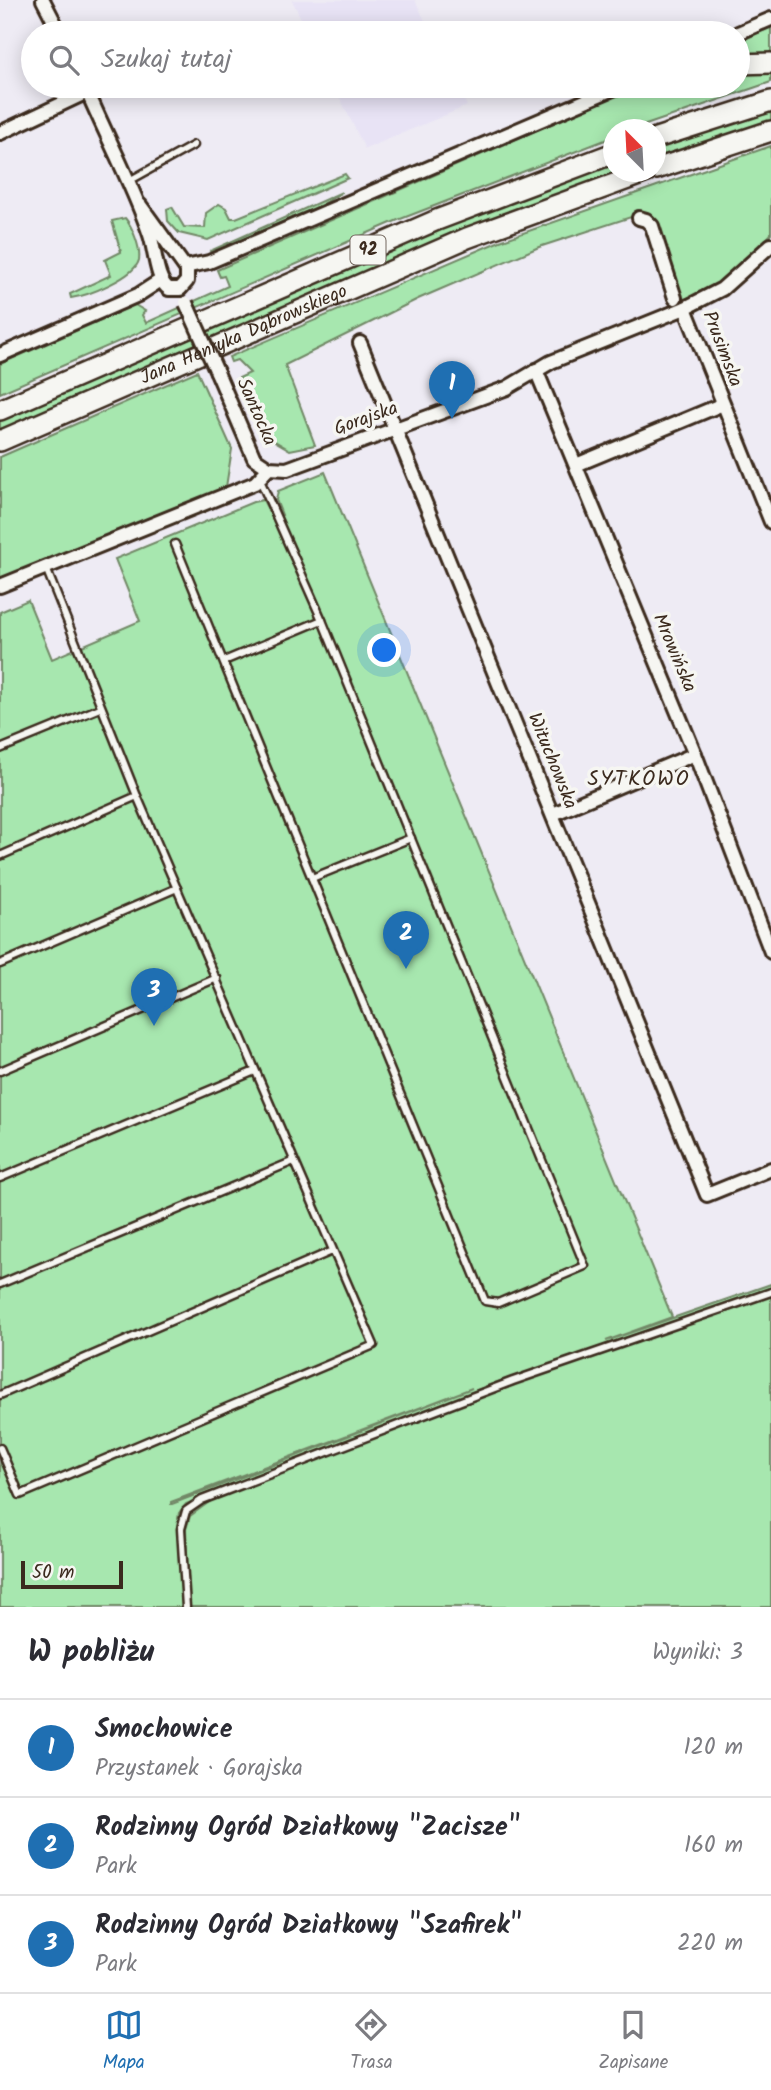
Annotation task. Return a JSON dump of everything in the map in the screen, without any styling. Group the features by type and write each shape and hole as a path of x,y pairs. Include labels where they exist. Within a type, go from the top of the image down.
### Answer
{"main road":[{"path":"750,64 771,63"},
{"path":"666,135 771,101"},
{"path":"666,166 771,131"},
{"name":"Jana Henryka Dąbrowskiego","path":"0,410 437,220 603,157"},
{"name":"Jana Henryka Dąbrowskiego","path":"0,441 467,238 620,182"}],"street":[{"path":"43,0 54,21"},
{"path":"750,28 771,19"},
{"path":"0,133 68,98"},
{"path":"90,98 140,205 157,253 161,277 169,289 180,289 187,281 183,265 140,205"},
{"path":"0,355 138,295 161,277 168,263 183,265 209,262 592,98"},
{"name":"Prusimska","path":"639,218 652,226 680,303 771,522"},
{"name":"Gorajska","path":"269,468 298,466 507,388 536,370 680,303 722,289 771,245"},
{"name":"Santocka","path":"180,289 254,458 269,468"},
{"name":"Wituchowska","path":"360,343 708,1195 771,1169"},
{"name":"Mrowińska","path":"536,370 695,754 771,952"},
{"path":"576,465 723,404"},
{"path":"0,586 260,480 269,468"},
{"path":"553,814 695,754"}],"lane":[{"path":"129,181 194,145"},
{"path":"175,544 485,1301 498,1303 585,1266 322,620 260,480"},
{"path":"0,1448 20,1495 374,1345 137,796 46,568"},
{"path":"224,661 322,620"},
{"path":"0,749 100,708"},
{"path":"0,856 137,796"},
{"path":"312,878 411,838"},
{"path":"0,964 177,888"},
{"path":"0,1071 216,978"},
{"path":"0,1178 255,1071"},
{"path":"0,1284 294,1161"},
{"path":"0,1395 332,1251"},
{"path":"186,1607 181,1529 186,1511 202,1500 513,1381 771,1292"}],"shaded area":[{"path":"292,0 415,0 425,21 302,21"},
{"path":"340,98 463,98 467,106 365,149"}],"green space":[{"path":"771,27 771,54 750,57 750,37"},
{"path":"771,69 771,82 750,89 750,71"},
{"path":"610,98 724,98 663,119 603,119 603,141 398,220 0,393 0,364 135,305 145,311 142,315 146,323 228,286 224,276 220,277 217,270"},
{"path":"771,110 771,122 666,157 666,144"},
{"path":"771,146 771,234 742,264 705,292 681,299 653,222 637,215 539,247 418,299 285,365 315,445 290,450 263,434 239,378 250,373 237,360 231,362 229,357 500,241"},
{"path":"603,166 603,180 0,432 0,418 407,242"},
{"path":"345,174 348,178 208,240 179,233 168,221 167,209 172,207 184,227 205,228 206,213 219,204 226,208 231,218 236,218"},
{"path":"342,192 309,213 212,256 210,251"},
{"path":"125,218 139,250 136,266 110,285 71,298 70,294 111,275 105,260 121,252 112,221"},
{"path":"197,371 232,449 226,487 0,579 0,457"},
{"path":"325,472 672,1317 606,1341 771,1284 771,1288 495,1383 186,1504 179,1513 177,1525 182,1607 0,1607 0,612 28,600 52,659 140,621 115,559 253,502 263,500 273,519 282,515 276,500 278,491","holes":["472,1388 171,1504 171,1502"]},
{"path":"771,1296 771,1607 189,1607 186,1529 190,1516 212,1500 498,1390"}],"place":[{"name":"Smochowice","path":"452,419"},
{"name":"Rodzinny Ogród Działkowy \"Zacisze\"","path":"406,969"},
{"name":"Rodzinny Ogród Działkowy \"Szafirek\"","path":"154,1026"}],"district":[{"name":"SYTKOWO","path":"639,779"}]}
